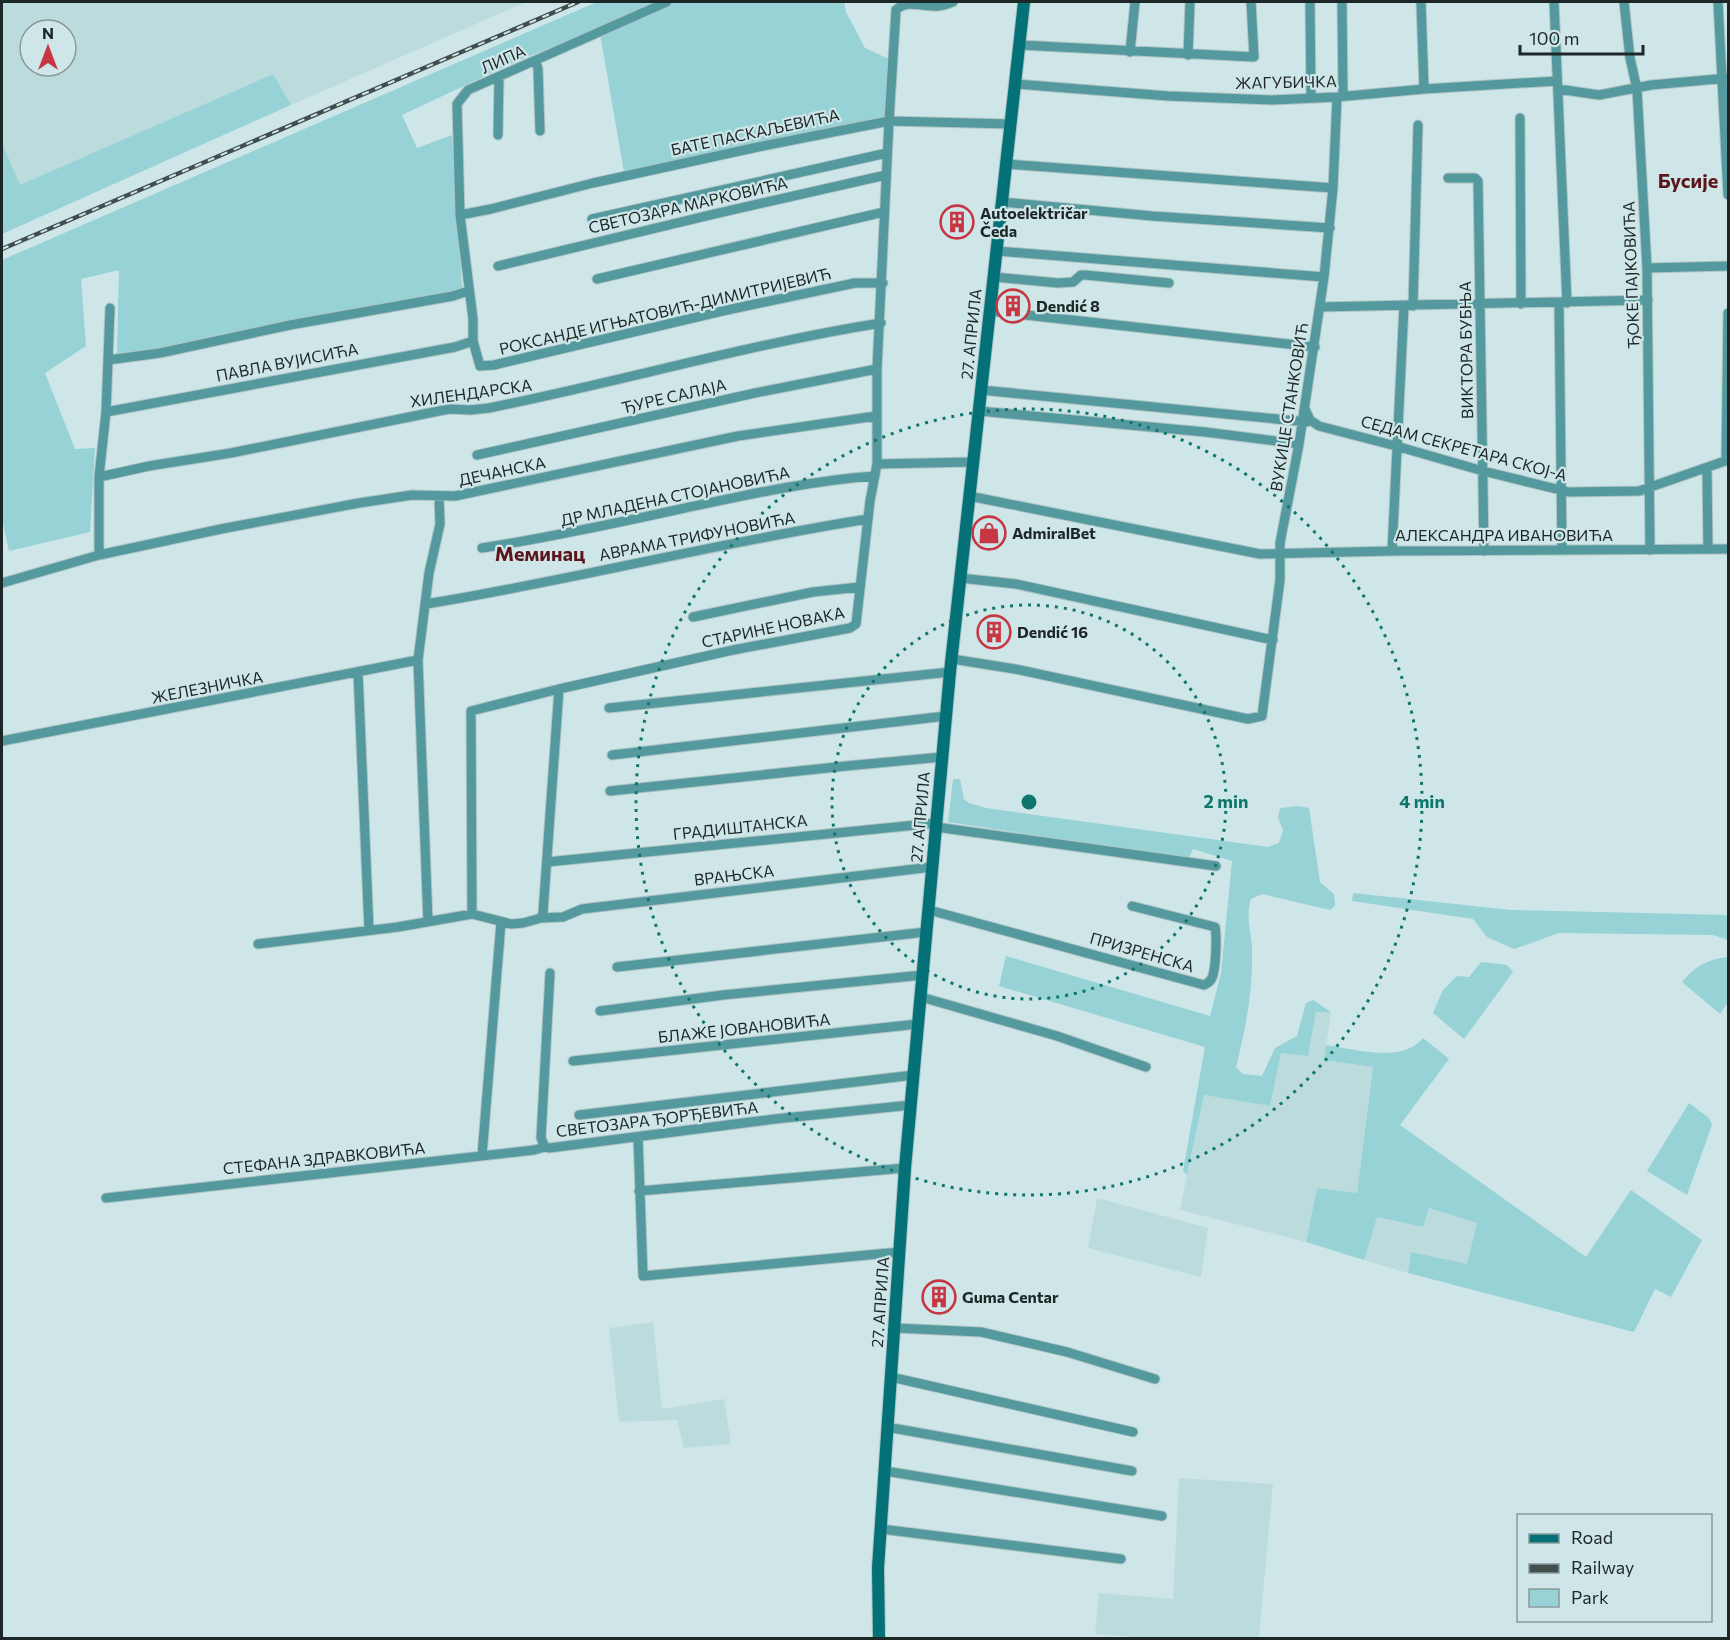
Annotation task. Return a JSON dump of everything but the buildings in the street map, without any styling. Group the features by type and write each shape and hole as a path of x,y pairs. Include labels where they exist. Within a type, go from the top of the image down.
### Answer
{"main road":[{"name":"27. АПРИЛА","path":"879,1638 878,1568 905,1168 950,672 1024,2"}],"street":[{"name":"ЛИПА","path":"473,341 460,215 461,183 457,104 468,90 667,2"},
{"path":"889,121 896,10 902,4 909,3 937,7 953,2"},
{"path":"1130,52 1135,2"},
{"path":"1188,55 1190,2"},
{"path":"1020,45 1254,57 1251,2"},
{"path":"1310,2 1311,98"},
{"name":"ВУКИЦЕ СТАНКОВИЋ","path":"952,659 1015,669 1248,719 1258,718 1263,713 1281,580 1280,543 1300,441 1311,423 1305,409 1330,228 1340,97 1342,2"},
{"path":"1420,2 1424,89"},
{"path":"1554,2 1563,303 1562,550"},
{"name":"ЂОКЕ ПАЈКОВИЋА","path":"1624,2 1630,58 1637,89 1647,268 1650,550"},
{"path":"1718,2 1725,78 1728,195"},
{"path":"536,61 540,131"},
{"path":"498,135 499,77"},
{"name":"ЖАГУБИЧКА","path":"1015,84 1168,96 1272,100 1340,97 1424,89 1558,85 1599,95 1651,85 1725,78"},
{"path":"1520,118 1521,304"},
{"name":"БАТЕ ПАСКАЉЕВИЋА","path":"460,215 593,183 889,121 1011,124"},
{"name":"СТАРИНЕ НОВАКА","path":"472,914 471,711 733,650 850,628 856,624 877,464 877,369 883,284 886,153 889,121"},
{"path":"1392,551 1396,446 1408,306 1418,126"},
{"path":"592,219 886,153"},
{"path":"1006,164 1333,188"},
{"name":"СВЕТОЗАРА МАРКОВИЋА","path":"498,266 714,214 886,176"},
{"name":"ВИКТОРА БУБЊА","path":"1448,178 1478,180 1484,550"},
{"path":"1002,202 1152,216 1330,228"},
{"path":"597,279 884,212"},
{"path":"997,251 1324,277"},
{"path":"1647,268 1728,266"},
{"path":"994,277 1058,283 1073,282 1081,275 1085,275 1169,283"},
{"name":"РОКСАНДЕ ИГЊАТОВИЋ-ДИМИТРИЈЕВИЋ","path":"473,341 480,366 484,366 855,283 883,284"},
{"path":"108,360 160,353 214,340 453,296 468,291"},
{"path":"1320,308 1648,300"},
{"path":"99,555 99,477 106,412 110,308"},
{"path":"990,311 1315,347"},
{"path":"1727,460 1728,313"},
{"name":"ХИЛЕНДАРСКА","path":"99,477 449,409 489,408 780,342 881,323"},
{"name":"ПАВЛА ВУЈИСИЋА","path":"106,412 455,347 473,341"},
{"name":"ЂУРЕ САЛАЈА","path":"477,455 754,393 877,369"},
{"name":"СЕДАМ СЕКРЕТАРА СКОЈ-А","path":"981,390 1311,423 1483,471 1561,490 1628,491 1650,488 1727,460"},
{"path":"979,411 1300,441 1311,423"},
{"name":"ДЕЧАНСКА","path":"2,583 99,555 220,529 412,495 455,496 738,436 876,416"},
{"path":"877,464 973,462"},
{"path":"1707,469 1708,549"},
{"name":"ДР МЛАДЕНА СТОЈАНОВИЋА","path":"482,548 550,537 760,492 844,478 875,476"},
{"path":"428,922 418,660 429,573 440,524 439,496"},
{"name":"АЛЕКСАНДРА ИВАНОВИЋА","path":"969,496 1251,553 1728,549"},
{"name":"АВРАМА ТРИФУНОВИЋА","path":"426,604 496,593 868,519"},
{"path":"960,578 1016,584 1273,640"},
{"path":"693,617 813,592 860,587"},
{"name":"ЖЕЛЕЗНИЧКА","path":"2,741 418,660"},
{"path":"358,672 369,930"},
{"path":"609,708 950,672"},
{"path":"541,918 559,689"},
{"path":"612,755 946,716"},
{"path":"610,791 942,757"},
{"name":"ГРАДИШТАНСКА","path":"547,862 936,825 1216,866"},
{"name":"ВРАЊСКА","path":"472,914 501,922 523,923 541,918 558,918 593,907 932,867"},
{"name":"ПРИЗРЕНСКА","path":"928,910 1204,985 1209,981 1212,976 1215,954 1215,927 1132,906"},
{"path":"258,944 428,922 472,914"},
{"path":"482,1156 501,922"},
{"path":"617,967 927,932"},
{"name":"СВЕТОЗАРА ЂОРЂЕВИЋА","path":"550,973 541,1138 545,1147 911,1105"},
{"path":"600,1011 735,994 923,975"},
{"path":"921,997 1057,1036 1146,1067"},
{"name":"БЛАЖЕ ЈОВАНОВИЋА","path":"573,1061 918,1024"},
{"path":"579,1114 914,1075"},
{"path":"638,1137 643,1276 900,1252"},
{"name":"СТЕФАНА ЗДРАВКОВИЋА","path":"106,1198 545,1147"},
{"path":"639,1191 905,1168"},
{"path":"895,1329 981,1332 1067,1352 1155,1379"},
{"path":"891,1377 1133,1432"},
{"path":"888,1428 1132,1471"},
{"path":"885,1471 1162,1516"},
{"path":"881,1529 1121,1559"}],"shaded area":[{"path":"2,2 526,2 291,105 272,74 20,186 2,143"},
{"path":"1316,1012 1331,1012 1324,1060 1373,1067 1357,1193 1317,1188 1306,1242 1180,1210 1204,1095 1270,1106 1281,1053 1308,1056"},
{"path":"1097,1198 1208,1228 1201,1277 1088,1248"},
{"path":"1429,1208 1477,1223 1467,1265 1411,1252 1408,1273 1364,1260 1376,1217 1422,1227"},
{"path":"653,1322 662,1409 724,1399 731,1444 684,1448 677,1420 619,1422 609,1328"},
{"path":"1179,1478 1273,1484 1259,1638 1144,1638 1095,1634 1099,1593 1173,1599"}],"green space":[{"path":"597,2 844,2 846,12 865,48 889,59 886,116 624,172 599,28 517,61 402,115 417,148 452,135 462,287 454,292 222,334 161,349 117,353 119,270 81,279 86,346 45,373 75,449 95,448 90,532 9,551 2,519 2,260"},
{"path":"273,74 291,105 2,234 2,143 20,185"},
{"path":"953,779 960,779 964,799 969,803 986,808 1268,847 1279,843 1283,830 1278,818 1280,808 1299,806 1309,808 1320,882 1334,894 1335,906 1330,910 1262,894 1251,899 1249,905 1252,950 1250,995 1236,1067 1243,1074 1262,1076 1275,1048 1297,1036 1306,1003 1313,1000 1331,1012 1316,1012 1308,1056 1281,1053 1270,1106 1204,1095 1187,1175 1183,1171 1205,1047 999,986 1006,956 1210,1016 1221,973 1232,861 1193,849 1189,858 948,822"},
{"path":"1353,893 1511,910 1728,915 1728,940 1713,935 1559,933 1514,949 1487,937 1473,919 1352,901"},
{"path":"1728,957 1728,1002 1720,1014 1682,982 1702,964"},
{"path":"1481,962 1507,965 1513,972 1464,1039 1433,1013 1443,990 1457,976 1469,977"},
{"path":"1423,1038 1449,1059 1400,1125 1586,1257 1631,1190 1702,1240 1671,1297 1655,1289 1634,1332 1408,1273 1411,1252 1467,1264 1477,1223 1429,1208 1423,1227 1377,1217 1364,1260 1306,1242 1317,1188 1357,1193 1373,1067 1324,1060 1326,1045 1391,1053 1414,1046"},
{"path":"1689,1103 1709,1118 1712,1125 1687,1195 1647,1171"}],"railway":[{"path":"2,249 578,2"}],"place":[{"name":"Autoelektričar Čeda","path":"957,222"},
{"name":"Dendić 8","path":"1013,306"},
{"name":"AdmiralBet","path":"989,533"},
{"name":"Dendić 16","path":"994,632"},
{"name":"Guma Centar","path":"939,1297"}],"district":[{"name":"Бусије","path":"1688,181"},
{"name":"Меминац","path":"540,554"}]}
